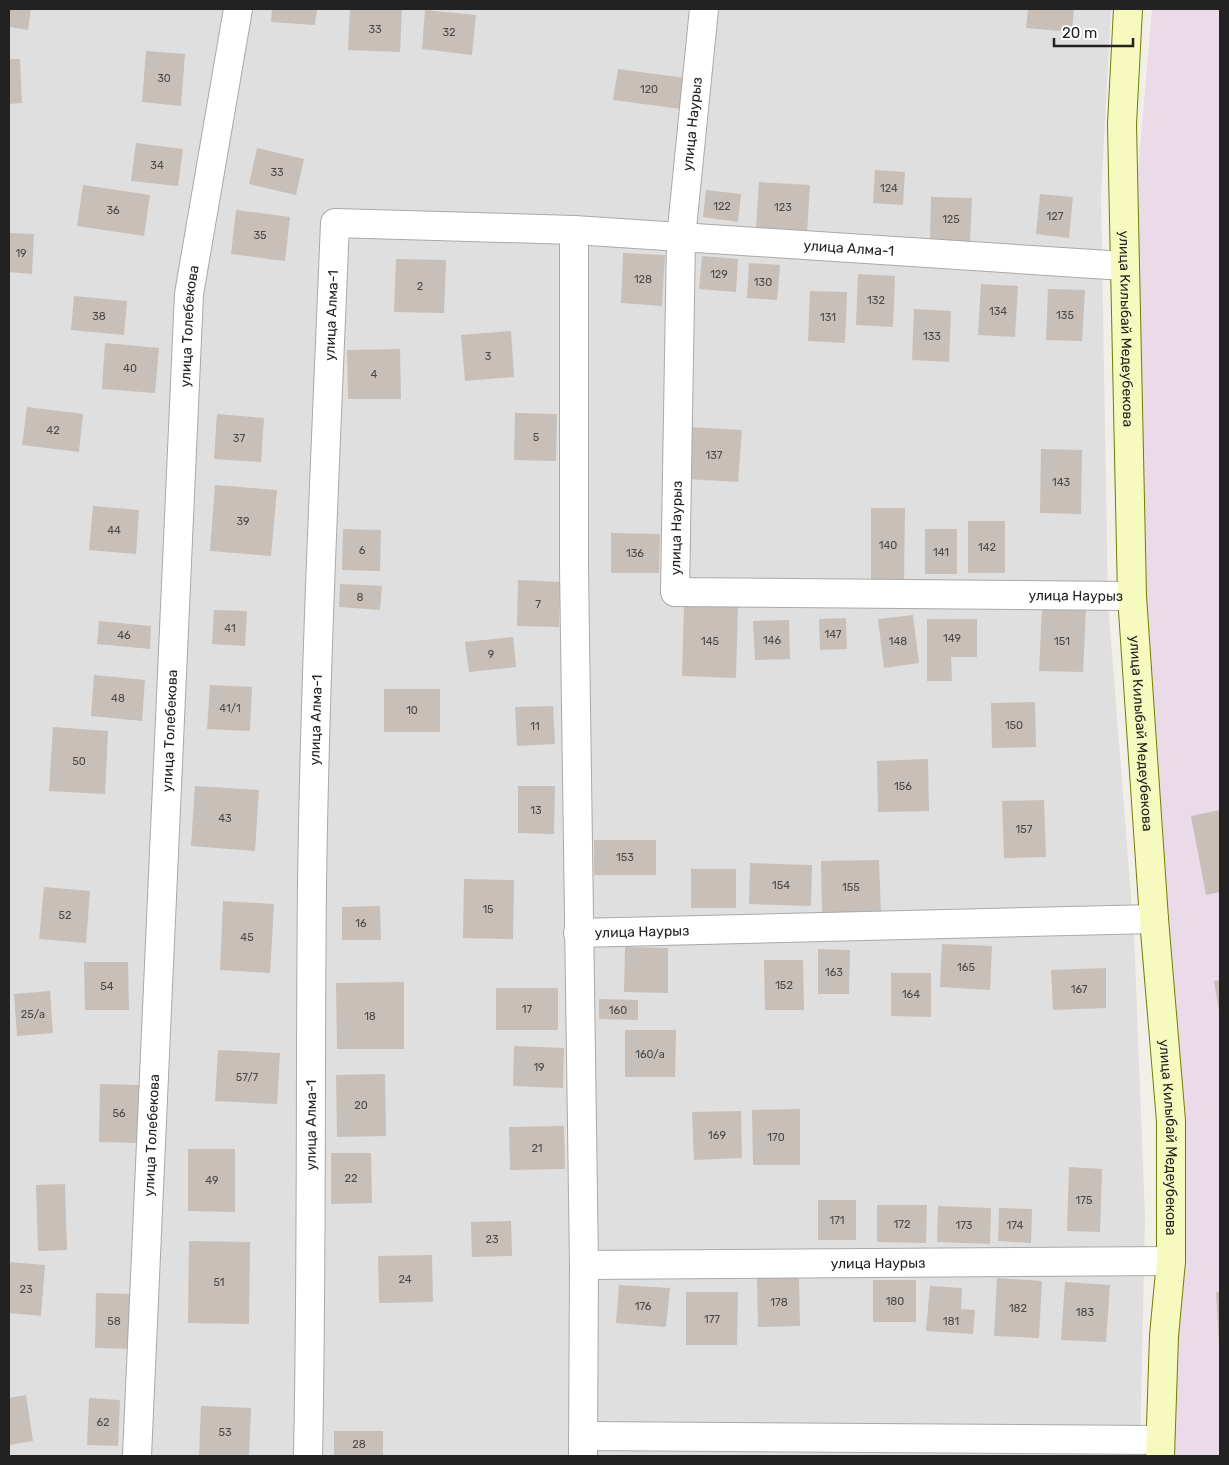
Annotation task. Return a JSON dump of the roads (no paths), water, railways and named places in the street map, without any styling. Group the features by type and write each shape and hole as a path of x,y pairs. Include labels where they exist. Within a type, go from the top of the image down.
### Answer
{"main road":[{"name":"улица Килыбай Медеубекова","path":"1128,9 1122,124 1132,596 1154,918 1171,1121 1171,1261 1164,1336 1160,1448"}],"street":[{"name":"улица Толебекова","path":"137,1456 189,294 238,9"},
{"name":"улица Наурыз","path":"704,9 681,238 675,592 1132,596"},
{"name":"улица Алма-1","path":"308,1456 311,1344 312,883 320,593 335,223 574,230 1124,266"},
{"path":"574,230 574,567 584,1266 583,1446 1160,1448"},
{"name":"улица Наурыз","path":"578,933 1154,918"},
{"name":"улица Наурыз","path":"584,1266 1171,1261"}]}
